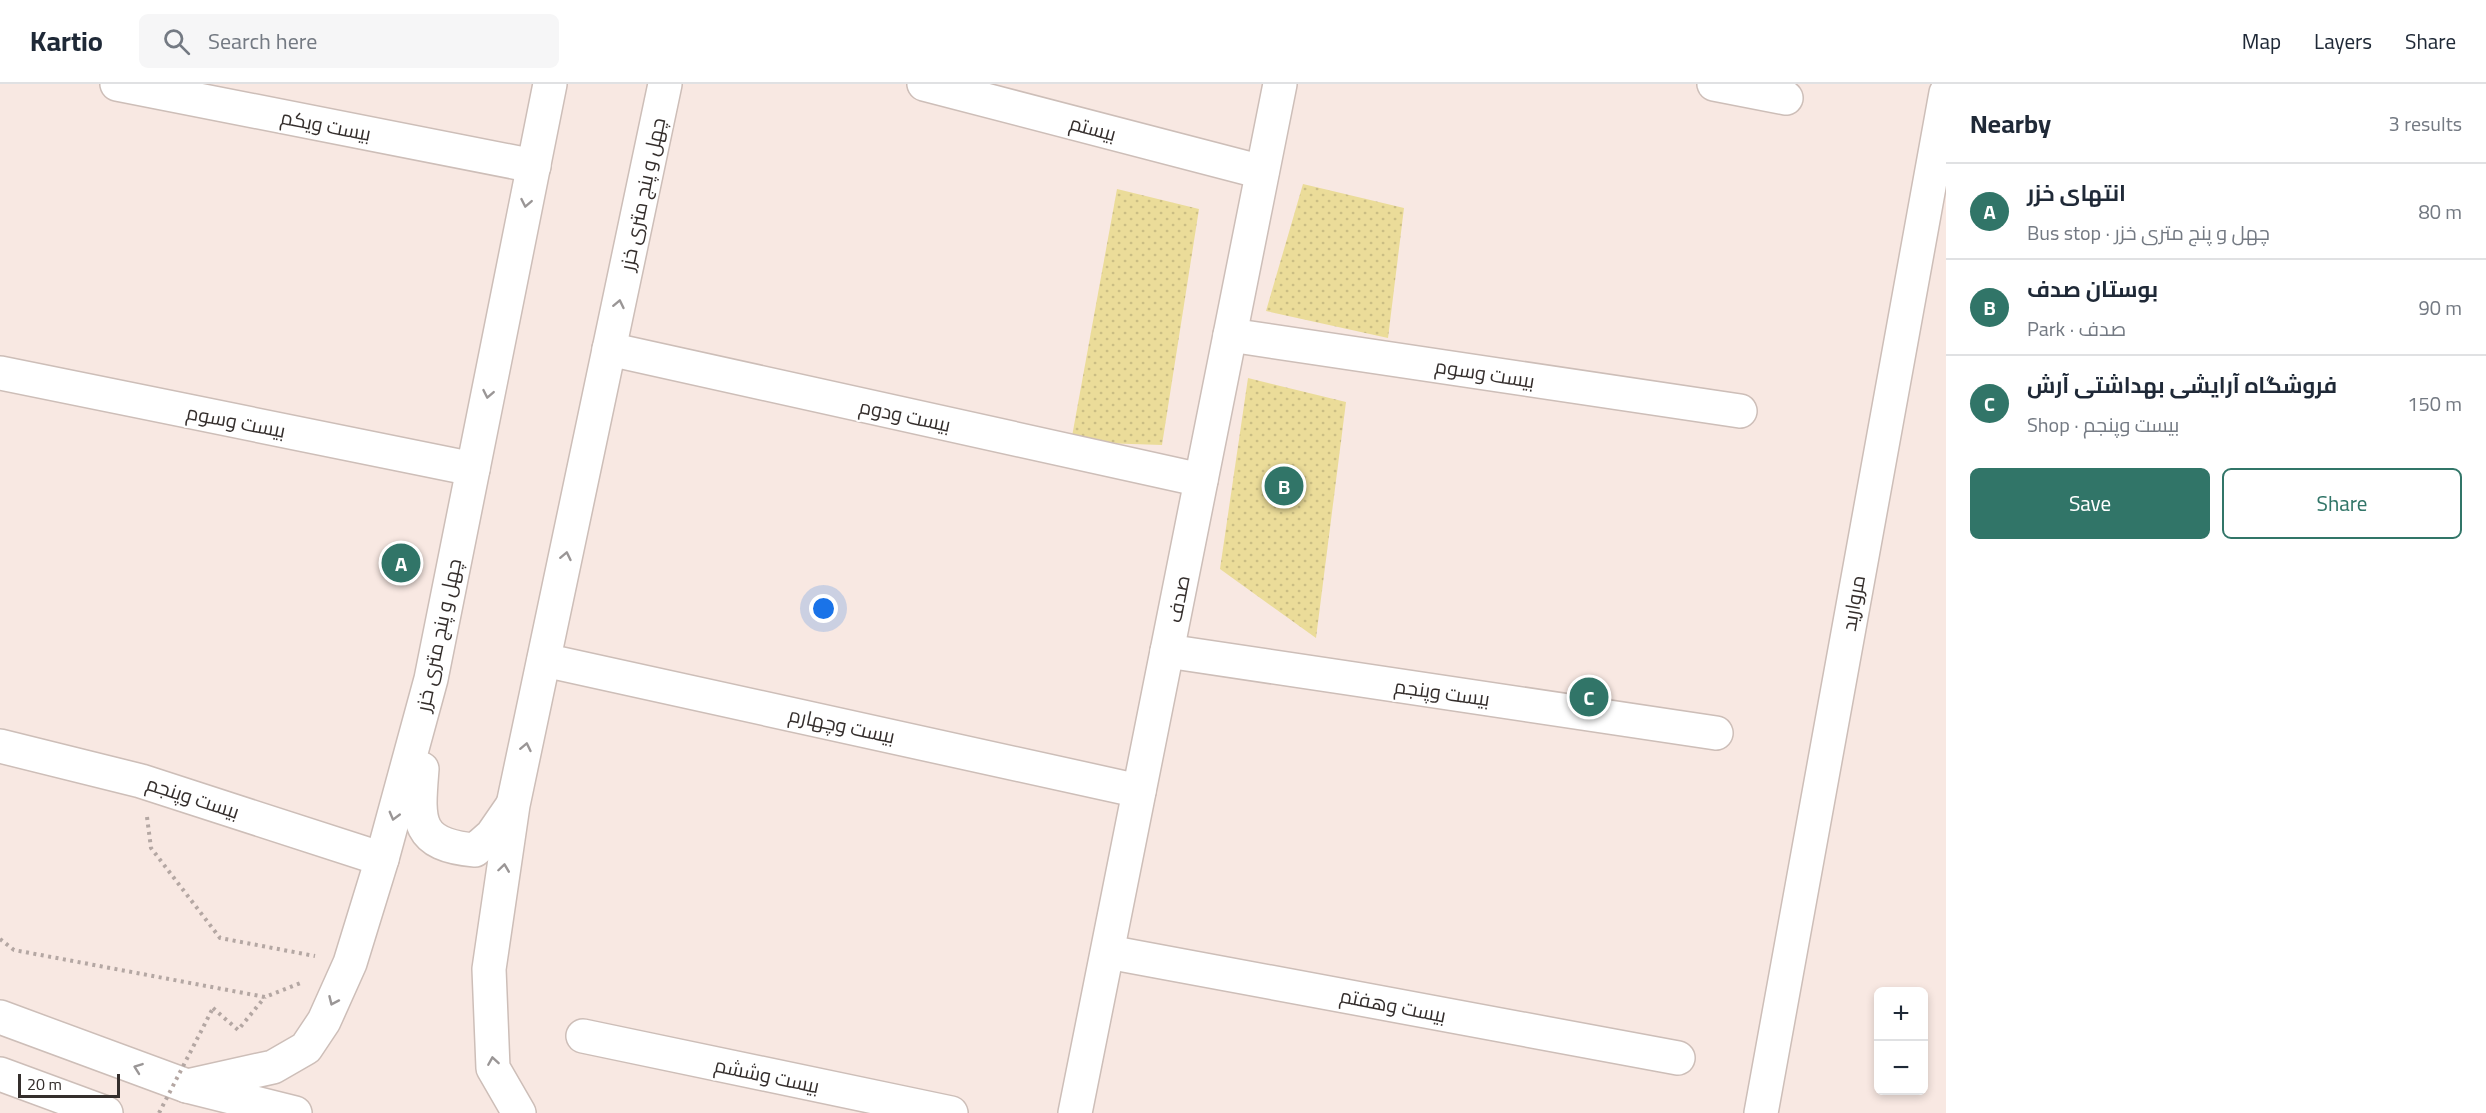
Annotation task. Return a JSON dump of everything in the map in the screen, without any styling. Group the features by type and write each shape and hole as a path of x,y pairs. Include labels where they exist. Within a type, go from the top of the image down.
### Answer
{"main road":[{"name":"بیست ویکم","path":"117,84 534,166"},
{"name":"چهل و پنج متری خزر","path":"187,1086 273,1067 306,1048 324,1021 350,963 382,859 431,679 550,84"},
{"name":"چهل و پنج متری خزر","path":"519,1113 493,1068 489,969 513,804 665,84"},
{"name":"بیستم","path":"924,84 1262,172"},
{"name":"صدف","path":"1076,1113 1280,84"},
{"path":"1714,84 1786,98"},
{"name":"مروارید","path":"1761,1113 1946,93"},
{"name":"بیست وسوم","path":"1230,335 1740,411"},
{"name":"بیست ودوم","path":"609,349 1201,480"},
{"name":"بیست وسوم","path":"0,373 473,469"},
{"name":"بیست وپنجم","path":"1167,651 1716,733"},
{"name":"بیست وچهارم","path":"544,660 1139,791"},
{"path":"431,679 418,814 428,834 452,848 475,850 492,835 513,804"},
{"name":"بیست وپنجم","path":"0,746 141,781 382,859"},
{"name":"بیست وهفتم","path":"1108,952 1678,1058"},
{"path":"0,1017 187,1086 295,1113"},
{"name":"بیست وششم","path":"583,1036 951,1113"},
{"path":"0,1074 106,1113"}],"path":[{"path":"141,781 151,848 220,938 350,963"},
{"path":"0,939 14,950 265,997"},
{"path":"159,1113 213,1008 238,1030 265,997 350,963"}],"shaded area":[{"path":"1303,184 1404,208 1388,338 1266,311"},
{"path":"1117,189 1199,209 1162,445 1071,442"},
{"path":"1248,378 1346,402 1316,638 1220,569"}],"place":[{"name":"بوستان صدف","path":"1284,486"},
{"name":"انتهای خزر","path":"401,563"},
{"name":"فروشگاه آرایشی بهداشتی آرش","path":"1589,697"}]}
